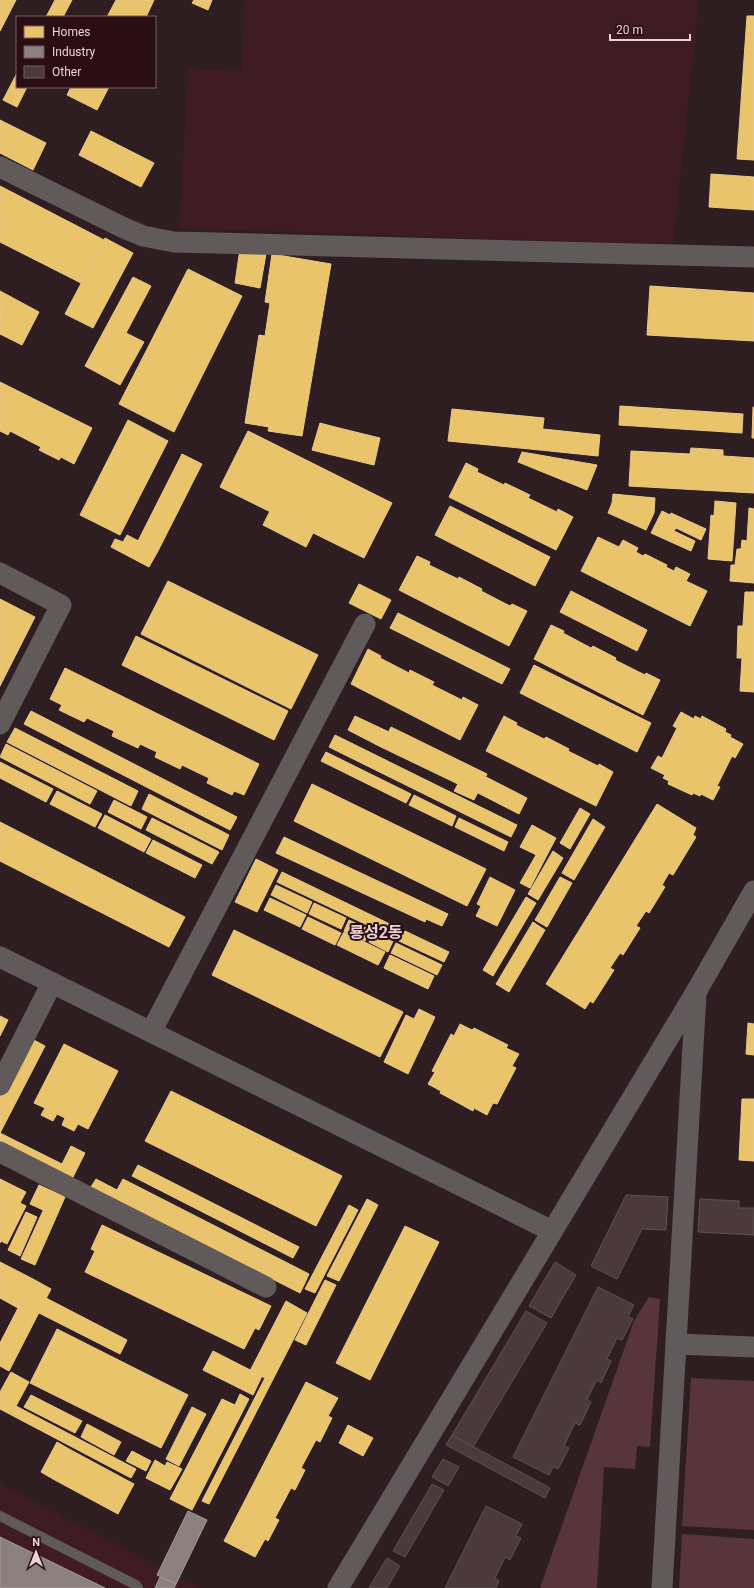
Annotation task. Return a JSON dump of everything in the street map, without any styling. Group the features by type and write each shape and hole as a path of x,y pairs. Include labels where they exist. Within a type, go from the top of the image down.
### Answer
{"street":[{"path":"0,167 124,228 143,236 174,242 754,258"},
{"path":"0,573 61,605 0,724"},
{"path":"151,1032 365,624"},
{"path":"338,1588 696,992 754,891"},
{"path":"0,957 552,1231"},
{"path":"0,1085 52,983"},
{"path":"662,1588 696,992"},
{"path":"0,1152 266,1287"},
{"path":"676,1344 754,1347"}],"lane":[{"path":"0,1516 136,1585 138,1588"}],"shaded area":[{"path":"244,0 699,0 673,245 179,228 188,69 242,71"},
{"path":"649,1297 660,1299 650,1447 637,1446 635,1469 604,1467 597,1588 540,1588 634,1321"},
{"path":"691,1378 754,1381 754,1530 682,1526"},
{"path":"0,1484 201,1588 0,1588"},
{"path":"682,1534 754,1539 754,1588 679,1588"}],"building: Homes":[{"path":"0,0 16,0 0,31"},
{"path":"55,0 72,0 64,16 47,16"},
{"path":"116,0 154,0 146,16 108,16"},
{"path":"194,0 212,0 208,10 192,3"},
{"path":"747,16 754,16 754,160 737,159"},
{"path":"16,75 16,88 26,88 17,107 3,100"},
{"path":"70,88 108,88 97,110 67,95"},
{"path":"0,120 46,143 33,170 0,153"},
{"path":"91,131 154,163 141,187 79,155"},
{"path":"711,174 754,177 754,210 709,207"},
{"path":"0,186 104,240 81,283 0,242"},
{"path":"105,238 133,253 93,328 65,314"},
{"path":"240,249 266,254 260,288 235,283"},
{"path":"272,254 331,264 302,436 268,431 269,427 245,423 259,335 265,336 270,303 265,302"},
{"path":"188,269 242,296 174,432 119,404"},
{"path":"133,277 151,286 126,333 144,342 120,385 85,366"},
{"path":"650,286 754,293 754,341 647,335"},
{"path":"0,291 39,312 22,345 0,334 0,316 5,307 0,305"},
{"path":"0,305 5,307 0,316"},
{"path":"0,382 92,428 74,464 61,457 59,460 39,450 41,447 10,431 8,435 0,431"},
{"path":"620,406 743,414 742,433 619,425"},
{"path":"753,407 754,438 752,438"},
{"path":"452,409 544,418 540,450 448,441"},
{"path":"128,420 168,441 120,535 80,515"},
{"path":"320,423 335,427 328,454 312,450"},
{"path":"335,427 380,438 374,465 328,454"},
{"path":"543,429 600,435 598,456 540,450"},
{"path":"248,431 392,503 364,558 220,487"},
{"path":"691,448 723,450 723,456 754,458 754,493 629,486 631,451 690,454"},
{"path":"522,452 597,465 587,490 518,462"},
{"path":"182,454 202,464 158,551 138,541"},
{"path":"466,463 478,469 477,472 530,495 528,498 557,512 558,509 573,517 556,550 449,497"},
{"path":"613,494 655,498 654,513 646,530 608,513 612,503"},
{"path":"715,501 736,503 732,561 708,559 711,515 714,516"},
{"path":"450,506 550,557 535,586 435,535"},
{"path":"749,508 754,509 754,583 730,581 731,565 735,565 737,549 741,549 742,540 747,541"},
{"path":"270,511 313,533 306,547 263,525"},
{"path":"662,511 670,515 671,513 706,529 701,540 676,528 674,531 695,541 691,551 651,533"},
{"path":"127,535 158,551 149,567 111,547 115,539 123,542"},
{"path":"598,537 619,547 623,540 638,548 636,552 643,556 645,554 667,565 666,567 674,571 676,567 690,574 686,581 707,591 690,626 581,571"},
{"path":"417,556 430,562 429,565 458,579 459,577 482,589 481,591 510,606 512,604 527,611 509,646 399,590"},
{"path":"168,581 318,655 291,709 141,634"},
{"path":"359,584 391,600 381,619 349,603"},
{"path":"571,591 647,630 637,651 560,612"},
{"path":"745,592 754,592 754,692 740,691 742,658 737,658 738,626 743,626"},
{"path":"0,599 35,617 0,686"},
{"path":"398,613 510,669 502,684 390,628"},
{"path":"551,625 564,631 563,633 591,648 593,646 616,658 615,660 645,675 646,673 660,680 643,715 534,659"},
{"path":"136,636 288,711 274,740 122,665"},
{"path":"368,649 381,656 380,658 409,673 410,670 434,682 432,685 462,700 463,697 478,705 460,740 351,684"},
{"path":"534,665 651,723 637,752 520,693"},
{"path":"65,668 259,764 244,795 234,791 232,795 207,783 209,778 182,765 180,769 155,757 157,752 140,744 138,748 112,736 114,731 87,718 84,722 59,710 62,705 50,699"},
{"path":"31,711 237,817 230,830 24,724"},
{"path":"681,712 694,719 695,716 701,719 702,716 726,729 725,732 731,735 730,737 743,744 735,758 732,756 717,786 720,787 713,800 701,794 700,796 693,793 692,795 668,784 669,781 663,778 665,775 651,768 658,756 662,758 677,728 673,726"},
{"path":"355,716 389,732 381,747 348,730"},
{"path":"504,716 517,723 516,725 544,739 546,737 569,749 568,751 598,766 599,764 613,772 596,806 486,751"},
{"path":"391,727 487,774 474,800 454,791 458,784 381,747"},
{"path":"15,728 138,791 131,806 7,742"},
{"path":"335,735 517,825 511,837 329,747"},
{"path":"6,744 97,791 90,804 0,757"},
{"path":"326,752 411,794 406,803 321,761"},
{"path":"0,762 53,789 46,802 0,778"},
{"path":"486,777 527,798 519,814 478,793"},
{"path":"312,784 486,869 467,906 294,821"},
{"path":"57,791 102,814 95,827 50,804"},
{"path":"149,794 229,835 222,850 142,809"},
{"path":"414,795 456,816 452,826 409,805"},
{"path":"114,800 147,817 141,829 108,812"},
{"path":"657,804 696,828 693,835 696,837 673,875 669,873 662,885 665,887 649,913 646,911 636,926 640,928 623,955 620,953 610,968 614,970 593,1003 590,1001 585,1009 546,984"},
{"path":"580,808 590,814 570,849 560,843"},
{"path":"105,815 151,839 144,852 98,828"},
{"path":"152,818 219,852 212,864 146,830"},
{"path":"459,818 508,842 504,851 455,827"},
{"path":"593,819 605,827 574,880 562,873"},
{"path":"0,822 185,917 169,947 0,861"},
{"path":"532,825 556,838 545,859 520,847"},
{"path":"284,837 448,914 442,926 426,919 425,922 276,853"},
{"path":"153,840 202,865 195,878 146,853"},
{"path":"553,851 563,858 538,900 528,894"},
{"path":"536,855 545,859 530,888 520,883"},
{"path":"256,859 278,870 257,912 235,902"},
{"path":"282,872 396,927 392,937 277,882"},
{"path":"490,877 515,890 497,926 476,916 481,906 477,904"},
{"path":"560,877 572,883 547,927 535,920"},
{"path":"276,885 312,902 307,913 271,895"},
{"path":"526,897 536,903 493,976 483,970"},
{"path":"270,898 306,915 300,927 264,910"},
{"path":"314,903 346,918 341,929 309,914"},
{"path":"308,917 341,933 335,945 302,929"},
{"path":"349,920 370,930 365,941 344,931"},
{"path":"533,922 545,930 509,992 496,984"},
{"path":"234,930 403,1012 380,1057 212,975"},
{"path":"405,931 449,952 444,962 399,941"},
{"path":"344,932 385,952 378,965 337,945"},
{"path":"374,932 393,941 388,952 369,942"},
{"path":"396,943 442,965 437,975 391,953"},
{"path":"390,955 434,976 428,989 384,968"},
{"path":"419,1009 435,1017 408,1074 384,1062 406,1015 414,1019"},
{"path":"0,1016 8,1020 0,1036"},
{"path":"748,1023 754,1024 754,1055 746,1054"},
{"path":"460,1024 472,1030 474,1028 508,1045 506,1048 519,1054 512,1066 516,1068 497,1104 493,1103 487,1115 474,1108 473,1111 440,1093 441,1091 428,1084 435,1072 432,1071 451,1034 454,1036"},
{"path":"30,1038 45,1046 0,1133 0,1097"},
{"path":"64,1044 118,1071 88,1129 78,1124 74,1131 62,1125 65,1118 57,1114 53,1121 41,1115 45,1108 34,1103"},
{"path":"171,1091 342,1176 316,1226 145,1141"},
{"path":"742,1099 754,1099 754,1161 739,1160"},
{"path":"0,1133 76,1171 71,1181 0,1145"},
{"path":"71,1146 85,1153 76,1171 62,1164"},
{"path":"138,1165 299,1247 293,1258 132,1176"},
{"path":"0,1179 26,1192 20,1203 26,1206 7,1244 1,1241 0,1243"},
{"path":"96,1179 304,1285 300,1293 91,1187"},
{"path":"123,1179 309,1274 304,1285 117,1190"},
{"path":"39,1185 52,1191 43,1210 30,1204"},
{"path":"52,1191 65,1197 35,1265 21,1259"},
{"path":"367,1199 378,1205 339,1281 327,1276"},
{"path":"349,1205 358,1210 315,1293 305,1289"},
{"path":"26,1212 37,1217 20,1256 8,1250"},
{"path":"102,1225 271,1306 259,1330 255,1328 244,1349 85,1272 95,1251 91,1249"},
{"path":"405,1226 439,1242 370,1380 336,1363"},
{"path":"0,1262 33,1279 18,1308 0,1298"},
{"path":"33,1279 51,1289 9,1371 0,1366 0,1343"},
{"path":"325,1280 336,1285 306,1345 295,1340"},
{"path":"46,1298 127,1340 120,1354 39,1313"},
{"path":"286,1301 307,1313 209,1504 202,1501 265,1378 250,1371"},
{"path":"57,1329 188,1395 161,1448 30,1383"},
{"path":"213,1351 262,1376 253,1395 203,1370"},
{"path":"11,1372 29,1382 16,1406 136,1469 131,1478 0,1409 0,1392"},
{"path":"306,1382 338,1398 328,1416 332,1418 320,1442 316,1440 301,1468 305,1470 295,1490 291,1488 275,1518 279,1520 268,1541 265,1539 255,1557 224,1541"},
{"path":"240,1394 249,1399 192,1510 170,1499 222,1399 235,1405"},
{"path":"31,1395 82,1421 75,1433 24,1407"},
{"path":"192,1407 206,1414 179,1466 166,1459"},
{"path":"87,1424 121,1442 114,1455 81,1437"},
{"path":"348,1425 373,1438 363,1456 339,1443"},
{"path":"57,1442 69,1449 53,1479 41,1472"},
{"path":"69,1449 134,1484 118,1514 53,1479"},
{"path":"132,1451 151,1461 146,1471 126,1461"},
{"path":"155,1460 165,1466 167,1462 182,1469 170,1490 146,1478"}],"building: Industry":[{"path":"188,1511 207,1520 176,1584 157,1575"},
{"path":"0,1537 105,1588 0,1588"},
{"path":"160,1577 176,1584 174,1588 155,1588"}],"building: Other":[{"path":"626,1195 668,1197 666,1230 642,1229 617,1279 591,1266"},
{"path":"700,1199 739,1201 739,1208 754,1208 754,1235 698,1232"},
{"path":"555,1262 576,1275 551,1318 529,1306"},
{"path":"598,1287 634,1305 628,1317 633,1319 622,1340 617,1338 607,1359 611,1361 601,1383 597,1380 587,1399 591,1402 580,1425 575,1423 564,1446 569,1448 558,1469 553,1467 549,1475 513,1457"},
{"path":"526,1311 547,1323 473,1447 452,1435"},
{"path":"452,1435 550,1488 545,1498 446,1445"},
{"path":"443,1459 459,1467 448,1486 432,1477"},
{"path":"432,1484 444,1490 405,1557 393,1551"},
{"path":"486,1506 522,1524 516,1536 521,1538 510,1560 505,1557 495,1578 499,1581 496,1588 445,1588"},
{"path":"387,1558 400,1566 387,1588 369,1588"}],"district":[{"name":"룡성2동","path":"376,932"}]}
